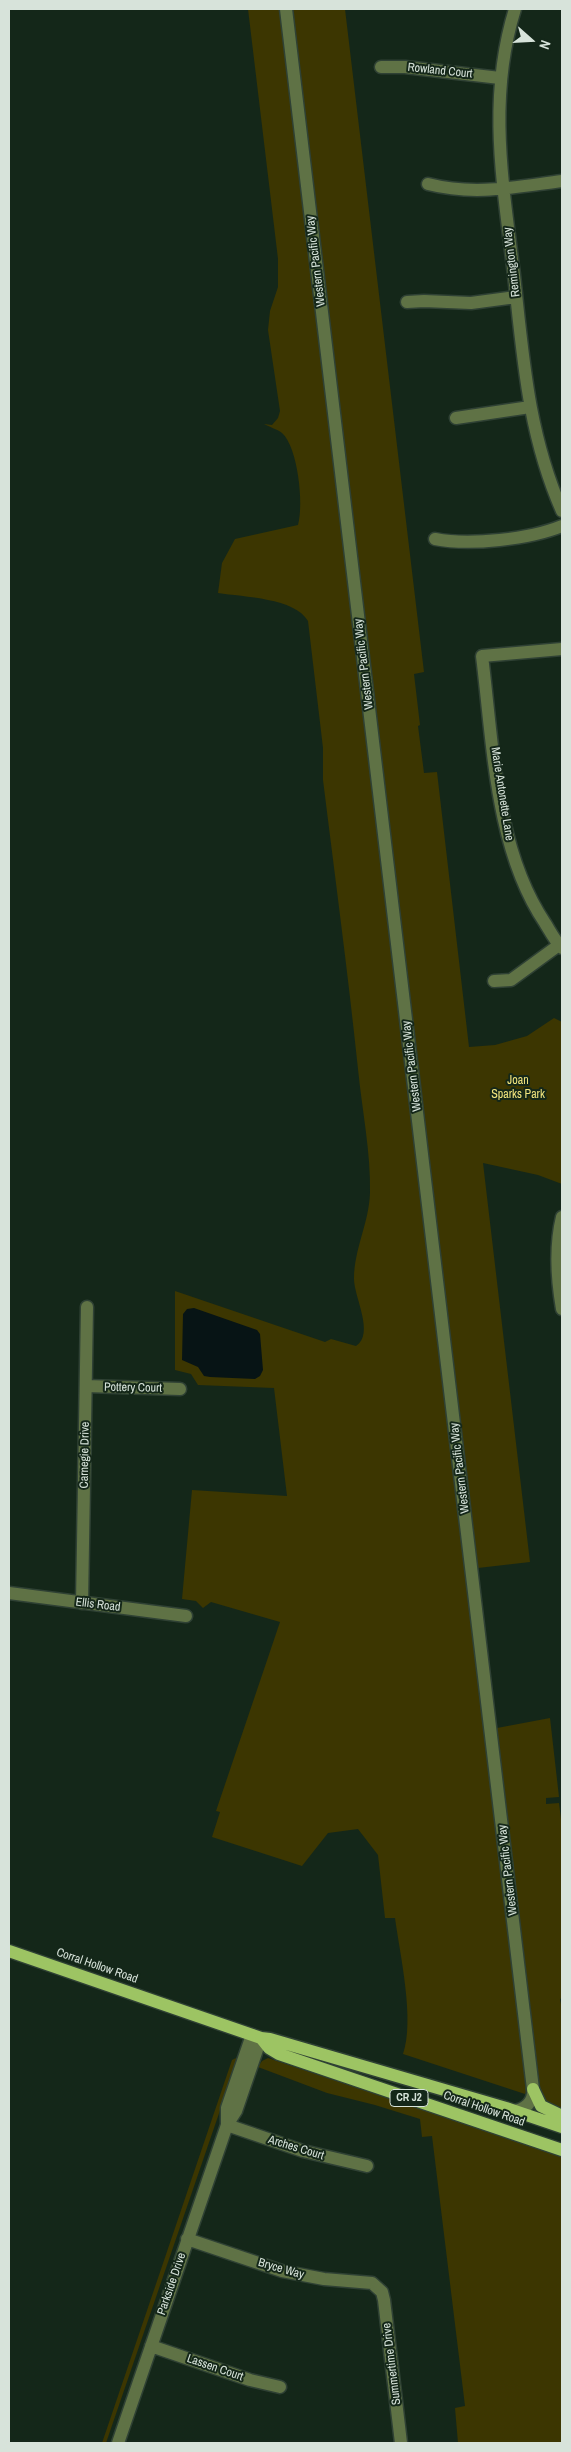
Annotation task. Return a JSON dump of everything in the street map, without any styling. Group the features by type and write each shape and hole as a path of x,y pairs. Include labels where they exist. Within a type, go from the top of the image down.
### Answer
{"main road":[{"name":"Corral Hollow Road","path":"9,1951 256,2037 270,2039 479,2100 562,2127"},
{"name":"Corral Hollow Road","path":"256,2037 279,2054 562,2150"},
{"path":"534,2089 542,2106 562,2116"},
{"path":"472,2120 472,2109 479,2100"}],"street":[{"name":"Western Pacific Way","path":"286,9 534,2089"},
{"name":"Remington Way","path":"515,9 504,47 500,78 498,131 530,407 539,451 562,511"},
{"name":"Rowland Court","path":"381,67 405,67 500,78"},
{"path":"428,184 461,191 562,181"},
{"path":"407,302 471,303 516,297"},
{"path":"456,418 530,407"},
{"path":"435,539 463,542 524,536 562,526"},
{"name":"Marie Antonette Lane","path":"561,947 534,906 513,856 503,818 482,656 562,649"},
{"path":"494,981 511,980 561,947"},
{"path":"562,1217 558,1255 562,1310"},
{"name":"Carnegie Drive","path":"82,1603 87,1307"},
{"name":"Pottery Court","path":"86,1386 180,1389"},
{"name":"Ellis Road","path":"9,1593 186,1616"},
{"name":"Parkside Drive","path":"118,2443 227,2125 236,2112 256,2037"},
{"path":"513,2110 521,2109 528,2105 533,2097 534,2089"},
{"name":"Arches Court","path":"227,2125 303,2151 367,2166"},
{"name":"Bryce Way","path":"187,2239 282,2271 324,2279 366,2282 378,2286"},
{"name":"Summertime Drive","path":"378,2286 384,2300 401,2443"},
{"name":"Lassen Court","path":"151,2346 250,2380 280,2387"}],"green space":[{"path":"248,9 282,9 530,2084 525,2094 403,2054 408,2024 407,2006 395,1918 385,1918 378,1855 358,1829 328,1833 302,1866 212,1837 220,1812 216,1811 280,1622 211,1602 203,1608 196,1601 182,1599 192,1490 287,1496 274,1388 198,1385 191,1374 175,1370 175,1291 325,1342 331,1339 356,1346 364,1333 364,1324 355,1287 355,1268 370,1193 368,1147 323,780 323,748 308,621 292,607 281,603 218,593 222,563 235,539 298,525 300,516 300,491 292,450 288,440 282,433 264,424 272,425 278,418 280,411 268,330 270,311 278,287 278,259"},
{"name":"Joan Sparks Park","path":"292,9 345,9 424,672 414,674 420,725 418,726 424,773 437,772 469,1047 495,1045 527,1036 554,1018 562,1022 562,1184 538,1175 483,1163 530,1562 478,1568"},
{"path":"550,1718 559,1797 546,1798 546,1804 559,1803 562,1827 562,1998 560,1999 562,2010 562,2108 544,2101 540,2089 497,1728"},
{"path":"238,2058 106,2443 102,2443 232,2060"},
{"path":"268,2058 562,2156 562,2443 458,2443 455,2408 465,2406 432,2136 422,2137 420,2119 327,2093 258,2067 262,2061"}],"shaded area":[{"path":"194,1308 257,1330 260,1334 263,1370 260,1376 255,1379 204,1376 198,1367 182,1360 183,1314 187,1309"}]}
